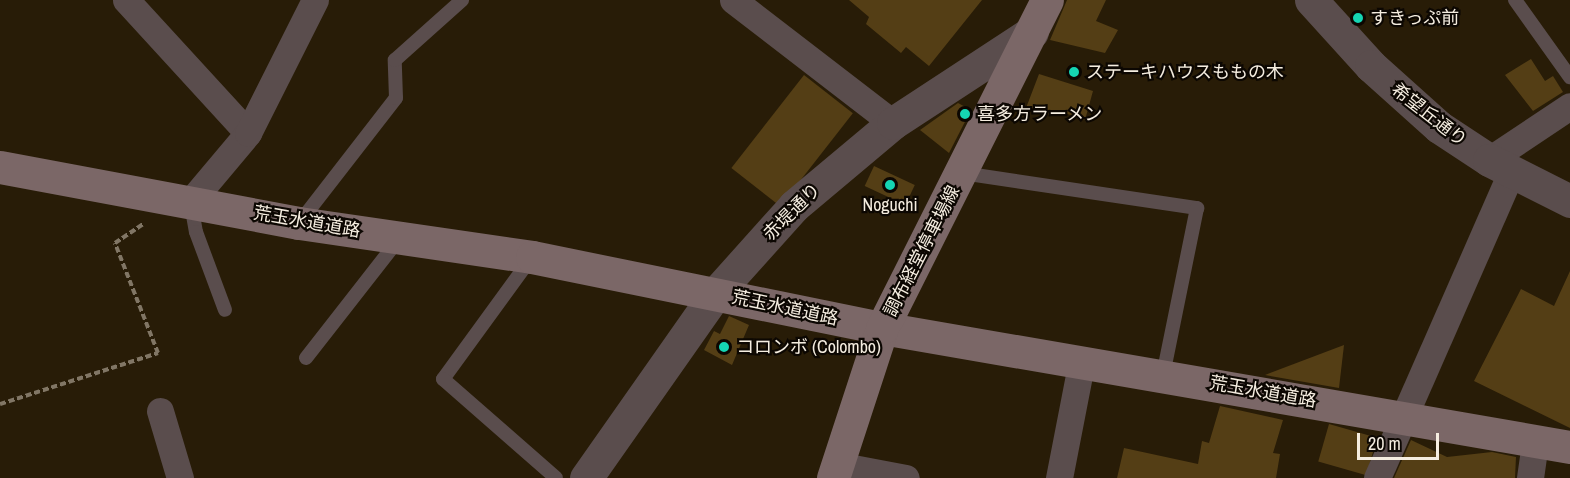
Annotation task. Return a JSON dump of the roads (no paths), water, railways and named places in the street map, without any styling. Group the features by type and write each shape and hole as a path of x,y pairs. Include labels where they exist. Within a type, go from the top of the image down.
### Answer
{"main road":[{"path":"1032,32 1047,0"},
{"name":"調布経堂停車場線","path":"835,472 882,328 1032,32"},
{"name":"荒玉水道道路","path":"0,167 299,223 532,257 882,328 1082,360 1570,447"}],"street":[{"path":"126,0 248,133"},
{"path":"185,200 248,133 315,0"},
{"path":"733,0 893,123"},
{"name":"希望丘通り","path":"1311,0 1403,96 1500,166 1570,201"},
{"name":"赤堤通り","path":"586,478 716,293 794,206 893,123 1032,32"},
{"path":"1377,478 1500,166 1570,106"},
{"path":"1059,478 1082,360"},
{"path":"160,411 180,478"},
{"path":"1530,478 1535,441"},
{"path":"835,472 906,478"}],"lane":[{"path":"299,223 396,98 395,60 462,0"},
{"path":"1515,0 1570,77"},
{"path":"962,173 1197,208 1163,375"},
{"path":"185,200 225,310"},
{"path":"306,358 400,238"},
{"path":"532,257 443,379 555,478"}],"place":[{"name":"すきっぷ前","path":"1358,18"},
{"name":"ステーキハウスももの木","path":"1074,72"},
{"name":"喜多方ラーメン","path":"965,114"},
{"name":"Noguchi","path":"890,185"},
{"name":"コロンボ (Colombo)","path":"724,347"}]}
